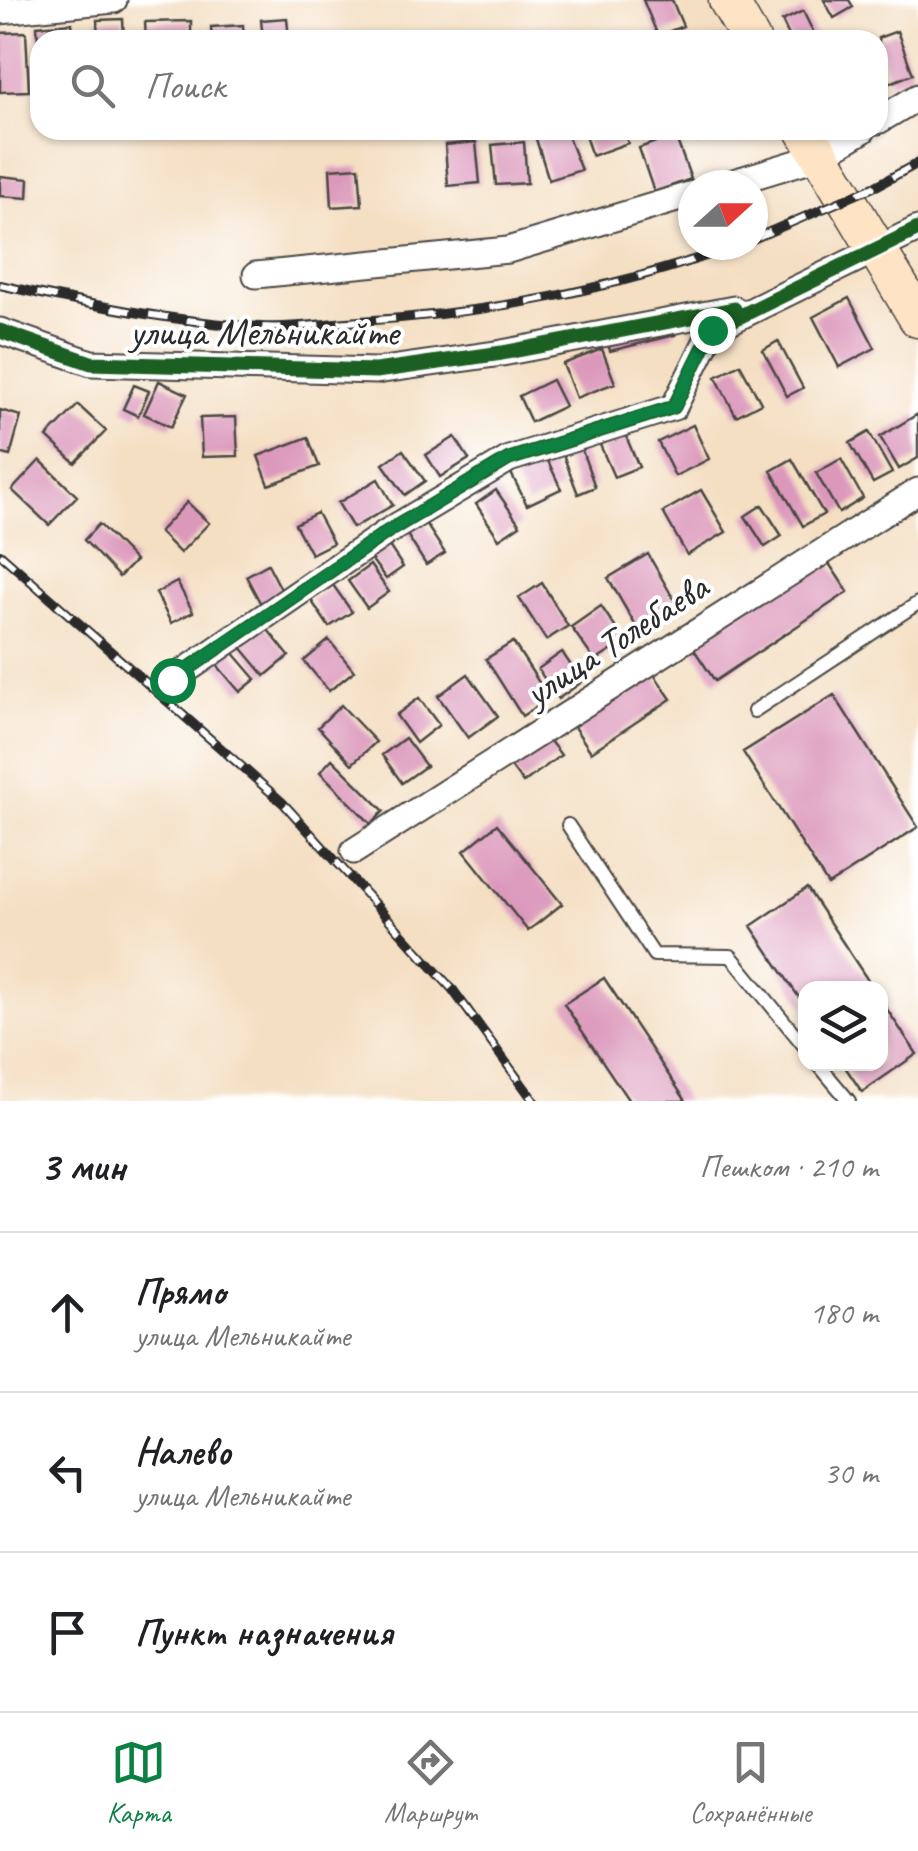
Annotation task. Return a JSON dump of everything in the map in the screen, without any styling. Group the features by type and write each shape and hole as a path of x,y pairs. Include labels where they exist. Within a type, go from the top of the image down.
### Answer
{"main road":[{"path":"728,0 746,30"},
{"path":"813,143 918,318"}],"street":[{"path":"0,11 114,0"},
{"path":"888,115 918,97"},
{"path":"756,170 813,143"},
{"path":"256,274 508,250 678,199"},
{"name":"улица Мельникайте","path":"172,680 387,532 509,459 674,407 712,330 918,228"},
{"name":"улица Мельникайте","path":"0,331 91,363 376,371 502,353 768,302"},
{"name":"улица Толебаева","path":"354,852 918,491"}],"lane":[{"path":"754,711 918,603"},
{"path":"568,825 654,955 731,956 798,1038"},
{"path":"824,1071 849,1101"}],"building":[{"path":"643,0 672,0 683,26 656,30"},
{"path":"824,0 849,0 853,7 834,18"},
{"path":"803,11 812,30 786,30 782,21"},
{"path":"287,18 288,30 262,30 261,20"},
{"path":"123,19 124,30 98,30 97,20"},
{"path":"191,21 191,30 145,30 145,22"},
{"path":"72,23 73,30 37,30 37,26"},
{"path":"243,25 243,30 211,30"},
{"path":"897,31 913,74 890,83 888,76 888,34"},
{"path":"26,32 29,91 0,92 0,33"},
{"path":"536,140 569,140 581,170 549,180"},
{"path":"586,140 627,140 628,143 592,156"},
{"path":"661,140 677,140 688,170 678,170 678,184 654,192 639,148"},
{"path":"476,142 480,183 448,186 445,145"},
{"path":"524,142 527,183 496,185 492,145"},
{"path":"359,167 362,205 332,207 330,169"},
{"path":"0,176 29,179 28,198 0,196"},
{"path":"849,298 875,348 839,367 813,317"},
{"path":"672,322 675,335 610,351 607,338"},
{"path":"778,341 803,388 787,396 763,350"},
{"path":"602,349 615,383 576,398 563,364"},
{"path":"740,364 761,403 736,416 716,377"},
{"path":"552,380 565,406 531,422 519,396"},
{"path":"159,381 187,394 171,427 144,414"},
{"path":"134,385 149,391 138,416 123,409"},
{"path":"78,405 106,431 75,463 47,437"},
{"path":"0,410 21,416 10,456 0,453"},
{"path":"918,414 918,458 899,469 880,437"},
{"path":"236,417 238,456 202,457 200,418"},
{"path":"693,425 709,459 675,476 658,442"},
{"path":"622,427 639,467 614,477 597,438"},
{"path":"869,432 892,473 873,483 850,443"},
{"path":"308,437 319,466 269,485 258,456"},
{"path":"455,437 469,459 440,477 426,455"},
{"path":"580,445 595,487 578,494 562,452"},
{"path":"403,450 425,481 405,495 383,464"},
{"path":"543,450 561,489 527,505 508,467"},
{"path":"792,459 824,514 803,526 771,471"},
{"path":"841,459 863,498 839,513 816,473"},
{"path":"40,460 77,496 49,525 12,490"},
{"path":"378,479 393,505 353,528 338,503"},
{"path":"496,490 520,525 499,539 476,504"},
{"path":"701,490 726,532 687,555 663,512"},
{"path":"187,502 209,523 180,553 159,532"},
{"path":"762,505 782,536 765,547 745,516"},
{"path":"317,513 333,543 311,554 295,524"},
{"path":"424,521 445,553 426,565 406,533"},
{"path":"99,524 135,561 119,577 84,540"},
{"path":"387,543 403,567 386,579 369,556"},
{"path":"648,554 677,605 637,628 608,578"},
{"path":"824,556 848,592 715,681 691,645"},
{"path":"268,564 284,595 262,606 246,576"},
{"path":"370,565 389,592 367,608 348,581"},
{"path":"177,582 193,612 171,623 156,593"},
{"path":"542,583 568,626 546,640 519,598"},
{"path":"333,585 352,612 329,627 311,600"},
{"path":"601,606 625,642 595,661 571,627"},
{"path":"264,625 289,656 265,676 240,646"},
{"path":"329,640 354,671 329,691 304,661"},
{"path":"513,642 549,698 522,716 486,659"},
{"path":"226,644 256,679 240,692 210,657"},
{"path":"562,652 582,682 558,699 538,669"},
{"path":"649,667 671,699 591,752 570,721"},
{"path":"468,674 498,716 468,738 438,696"},
{"path":"834,695 918,827 828,885 743,752"},
{"path":"419,698 439,725 416,743 396,715"},
{"path":"341,705 376,742 352,764 318,727"},
{"path":"546,736 561,755 523,783 509,764"},
{"path":"405,738 426,766 402,783 382,755"},
{"path":"332,759 384,811 371,824 320,772"},
{"path":"497,824 562,904 528,931 464,851"},
{"path":"807,888 868,981 798,981 798,996 751,926"},
{"path":"604,978 686,1101 629,1101 564,1004"},
{"path":"888,1011 917,1054 862,1092 848,1071 888,1071"}],"railway":[{"path":"768,233 876,186 918,163"},
{"path":"0,285 162,317 286,327 504,305 598,287 694,260"},
{"path":"0,554 283,803 453,990 534,1101"}],"cycle path":[{"path":"172,680 387,532 509,459 674,407 712,330 918,229"},
{"path":"0,331 91,363 376,371 502,353 734,309"}],"route":[{"path":"172,680 387,532 509,459 674,407 712,330"}]}
